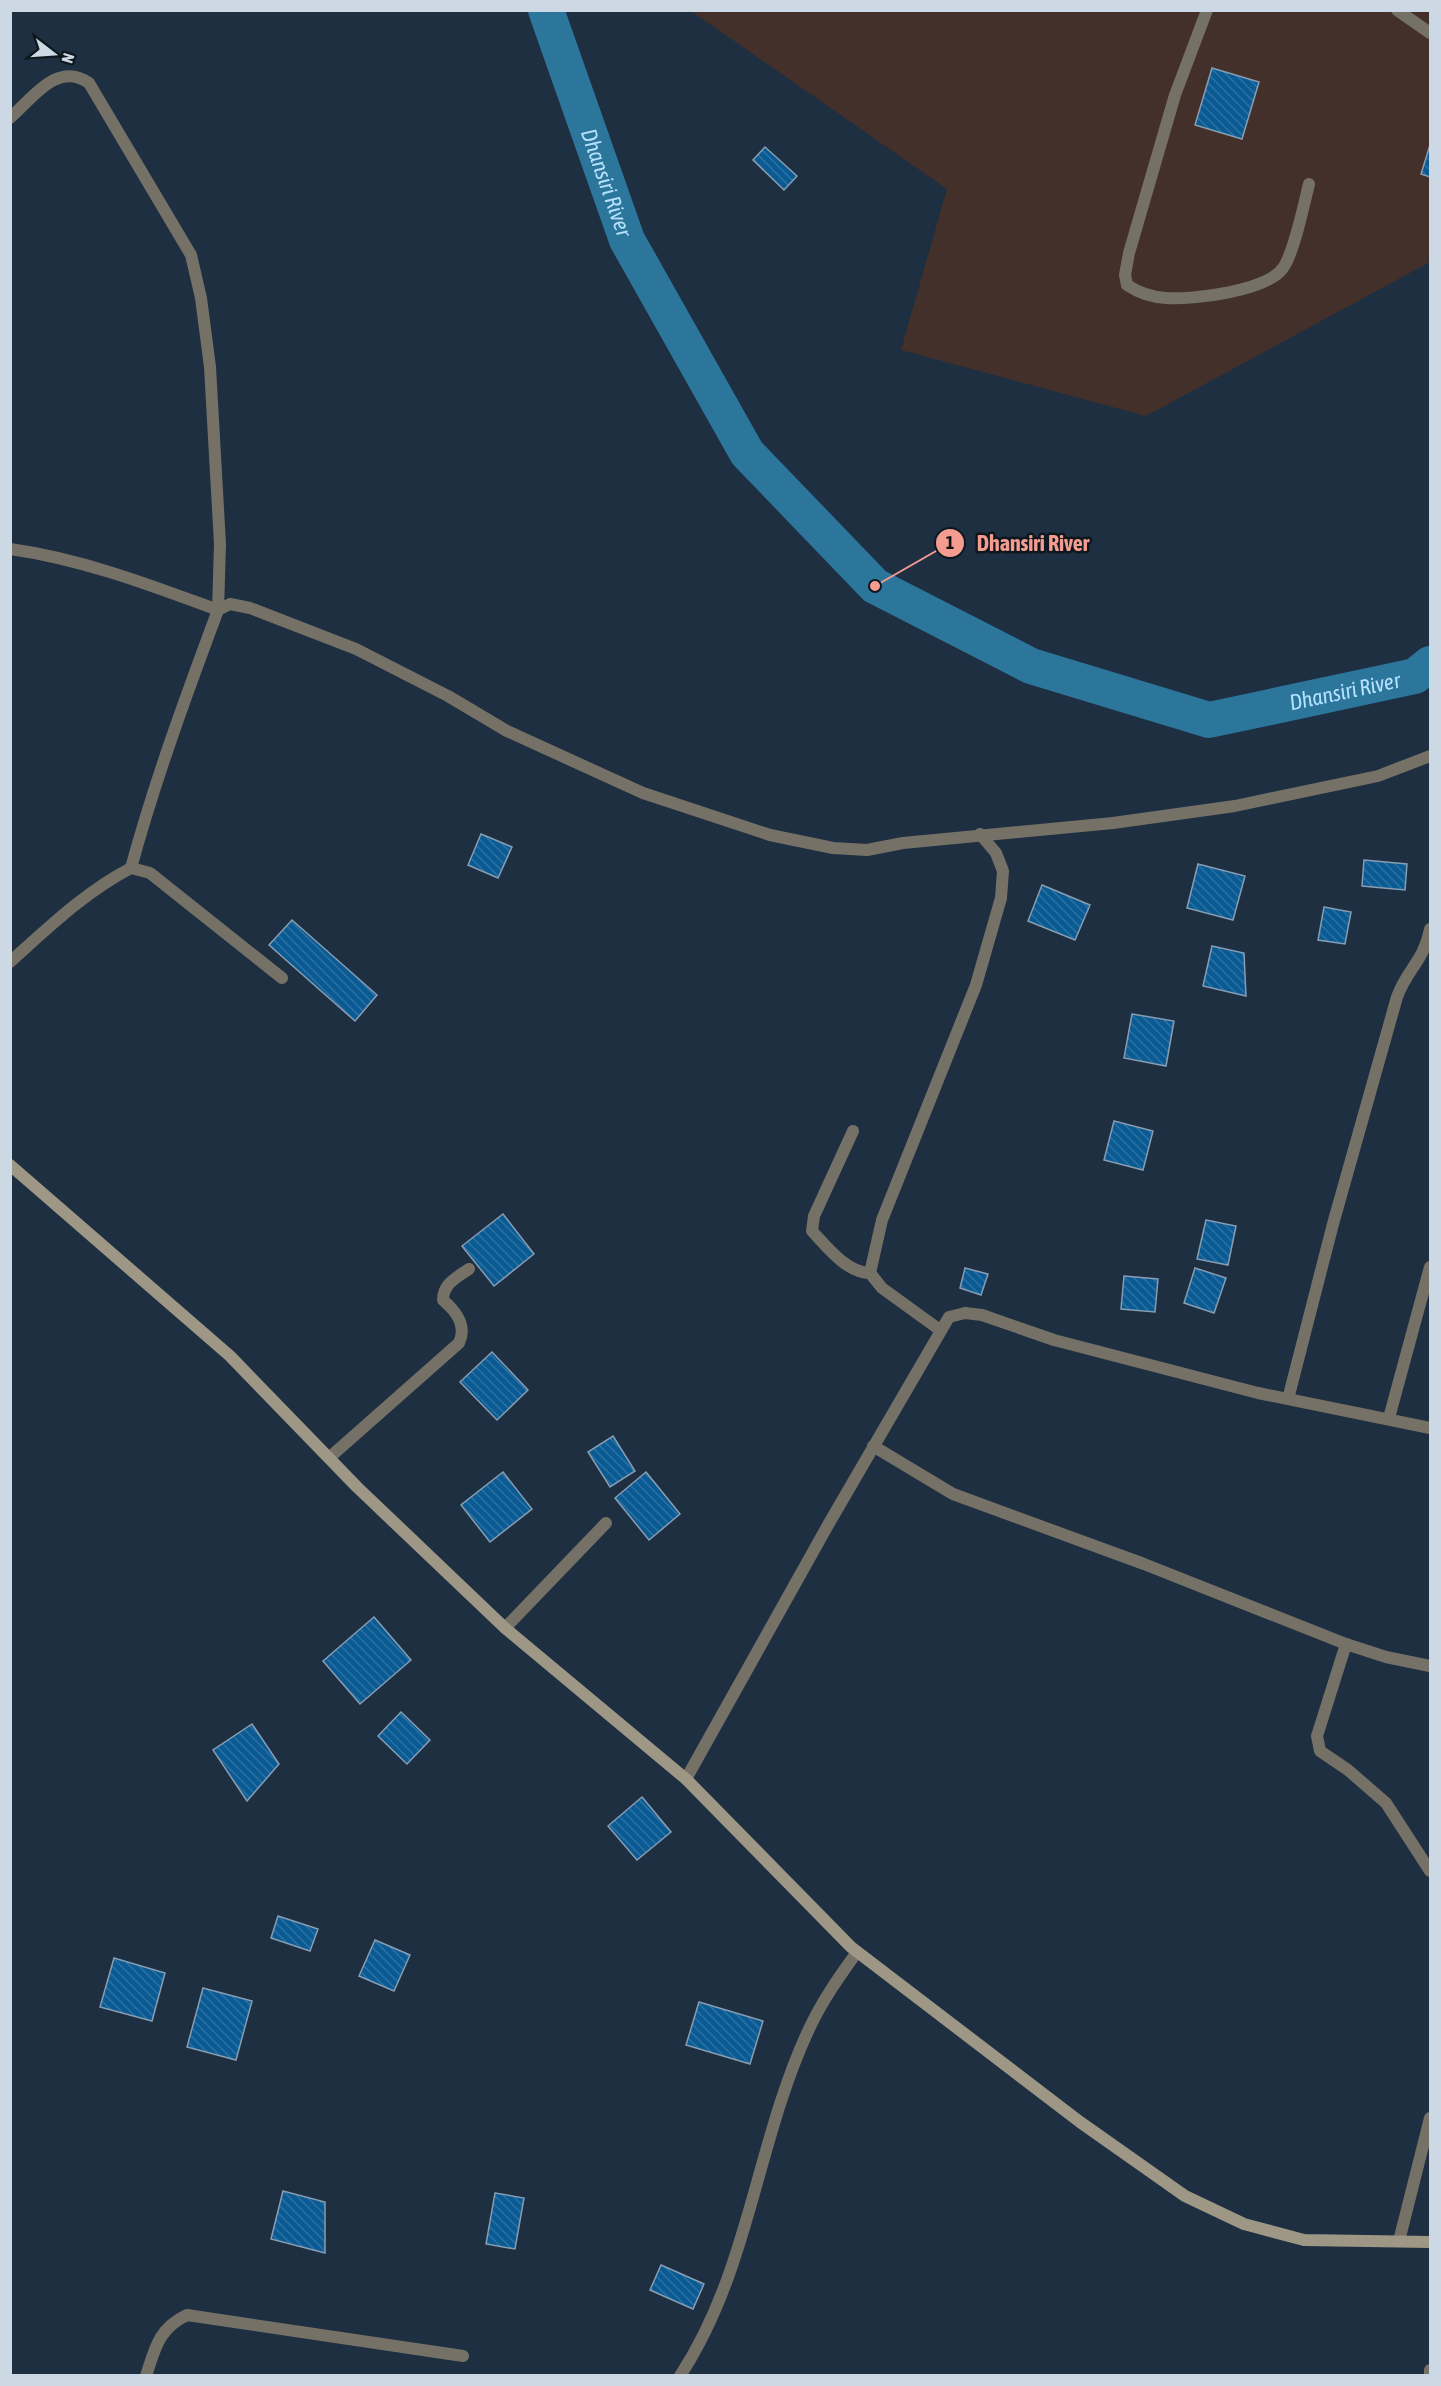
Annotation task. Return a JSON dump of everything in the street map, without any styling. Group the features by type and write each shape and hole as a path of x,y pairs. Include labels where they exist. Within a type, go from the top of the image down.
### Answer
{"street":[{"path":"1207,10 1171,106 1129,253 1125,274 1127,285 1142,294 1167,299 1250,289 1276,277 1285,265 1310,184"},
{"path":"1397,10 1431,33"},
{"path":"10,118 48,84 62,75 77,75 89,83 191,255 201,298 210,367 220,544 218,610 153,790 131,868"},
{"path":"10,549 39,553 96,567 218,610 230,604 250,608 293,623 356,649 448,696 507,731 642,793 770,835 833,848 867,850 980,834 1113,823 1235,806 1378,776 1431,756"},
{"path":"870,1273 882,1220 976,985 1001,898 1003,871 996,853 980,834"},
{"path":"10,962 70,908 109,879 131,868 150,873 282,978"},
{"path":"1288,1398 1333,1224 1397,997 1406,976 1421,958 1431,929"},
{"path":"853,1131 814,1216 812,1231 850,1268 861,1273 870,1273"},
{"path":"10,1165 230,1356 330,1456 357,1487 505,1628 686,1779 857,1952 1080,2122 1185,2196 1244,2224 1304,2240 1431,2242"},
{"path":"1389,1418 1431,1267"},
{"path":"330,1456 459,1343 463,1335 463,1325 452,1307 443,1300 443,1292 446,1286 469,1269"},
{"path":"870,1273 882,1288 940,1330"},
{"path":"686,1779 873,1446 949,1317 965,1313 982,1315 1054,1340 1288,1398 1431,1428"},
{"path":"873,1446 953,1494 1144,1564 1346,1644 1386,1657 1431,1666"},
{"path":"505,1628 606,1523"},
{"path":"1346,1644 1317,1736 1320,1751 1348,1770 1386,1803 1431,1871"},
{"path":"680,2376 718,2309 787,2085 809,2029 832,1986 857,1952"},
{"path":"1399,2241 1431,2118"},
{"path":"146,2376 157,2344 170,2322 187,2315 463,2356"},
{"path":"1430,2376 1431,2370"}],"shaded area":[{"path":"691,11 1430,11 1430,262 1146,416 901,350 947,189"}],"building":[{"path":"1212,68 1259,82 1242,139 1195,125"},
{"path":"1430,145 1430,177 1421,174"},
{"path":"765,147 797,176 784,190 753,160"},
{"path":"481,834 512,847 498,878 468,865"},
{"path":"1364,860 1407,864 1405,890 1362,886"},
{"path":"1198,864 1245,876 1233,920 1187,908"},
{"path":"1042,885 1090,905 1075,940 1028,921"},
{"path":"1324,907 1351,912 1345,944 1318,940"},
{"path":"292,920 377,995 355,1021 269,945"},
{"path":"1212,946 1244,953 1246,996 1203,986"},
{"path":"1132,1014 1174,1021 1166,1066 1124,1058"},
{"path":"1114,1121 1153,1131 1143,1170 1104,1160"},
{"path":"503,1214 534,1254 494,1286 462,1246"},
{"path":"1206,1220 1236,1226 1228,1265 1197,1259"},
{"path":"965,1268 988,1274 981,1295 960,1288"},
{"path":"1195,1268 1226,1278 1214,1313 1184,1303"},
{"path":"1124,1276 1158,1279 1155,1312 1121,1309"},
{"path":"492,1352 528,1390 497,1420 460,1382"},
{"path":"613,1436 635,1471 610,1487 588,1452"},
{"path":"503,1472 532,1509 490,1542 461,1505"},
{"path":"646,1472 680,1514 649,1540 615,1498"},
{"path":"374,1617 411,1660 360,1704 323,1661"},
{"path":"401,1712 430,1740 407,1764 378,1736"},
{"path":"252,1724 279,1764 247,1801 213,1750"},
{"path":"642,1797 671,1832 637,1860 608,1826"},
{"path":"278,1916 318,1929 310,1951 271,1938"},
{"path":"375,1940 410,1955 394,1991 359,1976"},
{"path":"114,1958 165,1973 152,2021 100,2007"},
{"path":"203,1988 252,2001 236,2060 187,2047"},
{"path":"699,2002 763,2021 750,2064 686,2045"},
{"path":"283,2191 325,2202 325,2253 271,2239"},
{"path":"495,2193 524,2198 515,2249 486,2244"},
{"path":"661,2265 704,2284 693,2309 650,2290"}],"waterway":[{"name":"Dhansiri River","path":"546,10 627,240 747,453 875,586 1031,666 1209,720 1415,676 1430,664"}],"place":[{"name":"Dhansiri River","path":"875,586"}]}
